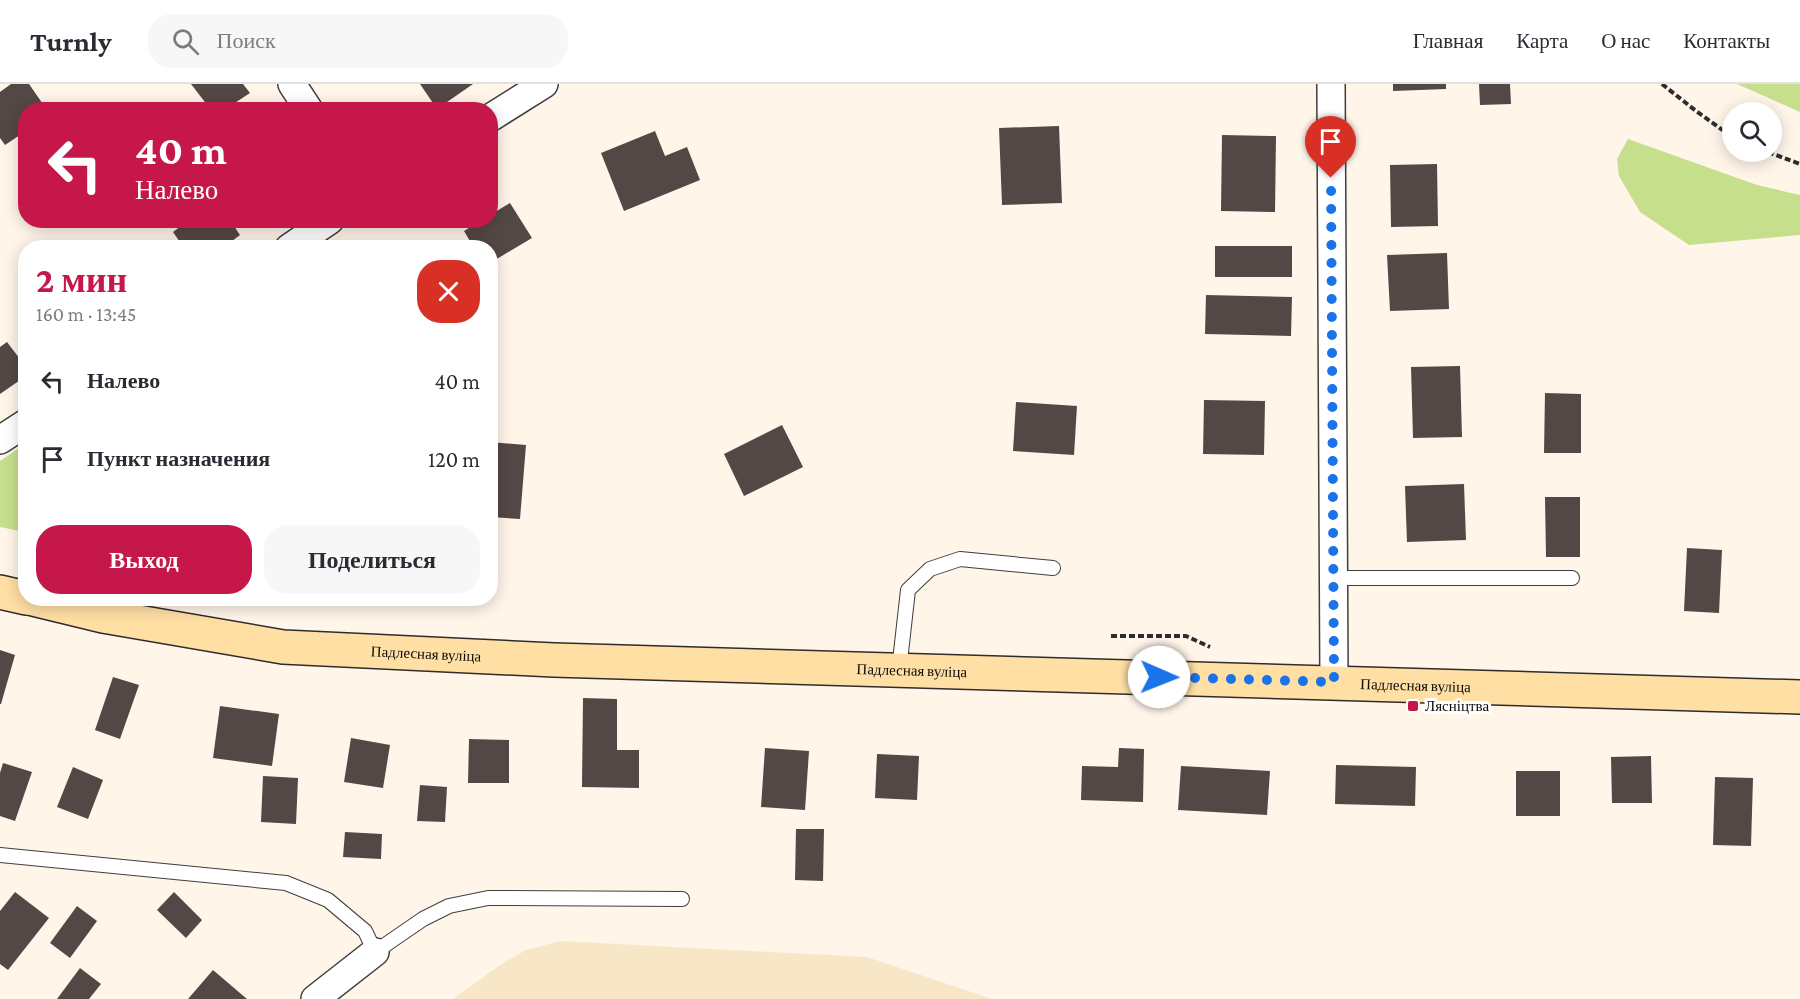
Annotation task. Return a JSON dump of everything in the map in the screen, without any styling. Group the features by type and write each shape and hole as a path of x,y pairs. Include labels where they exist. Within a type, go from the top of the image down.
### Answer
{"main road":[{"name":"Падлесная вуліца","path":"0,592 18,596"},
{"name":"Падлесная вуліца","path":"61,606 103,616 283,647 554,660 1800,697"}],"street":[{"path":"292,84 304,102"},
{"path":"498,113 544,84"},
{"path":"1331,84 1334,682"},
{"path":"301,240 318,228"},
{"path":"0,440 18,428"},
{"path":"315,999 375,951"}],"lane":[{"path":"899,670 908,590 930,569 960,560 1053,568"},
{"path":"1334,578 1572,578"},
{"path":"0,855 286,883 328,900 364,931 375,951 423,919 449,906 488,898 682,899"}],"path":[{"path":"1662,84 1722,130"},
{"path":"1782,157 1800,164"},
{"path":"1111,636 1186,636"}],"shaded area":[{"path":"560,941 867,957 992,999 453,999 503,963 526,950"}],"green space":[{"path":"1737,84 1800,84 1800,112 1782,102"},
{"path":"1628,139 1757,185 1800,195 1800,235 1689,245 1640,212 1619,176 1617,159"},
{"path":"18,449 18,531 0,527 0,461"}],"building":[{"path":"11,84 29,84 41,102 18,102 18,136 5,145 0,138 0,92"},
{"path":"191,84 243,84 250,93 236,102 205,102"},
{"path":"420,84 473,84 447,102 432,102"},
{"path":"1393,84 1446,84 1446,89 1393,91"},
{"path":"1479,84 1510,84 1511,104 1480,105"},
{"path":"1059,126 1062,203 1002,205 999,128"},
{"path":"655,131 665,156 687,147 700,180 624,211 601,153"},
{"path":"1222,135 1276,136 1275,212 1221,211"},
{"path":"1437,164 1438,226 1391,227 1390,165"},
{"path":"510,203 532,238 498,258 498,240 469,240 464,231 469,228 498,228 498,210"},
{"path":"178,228 235,228 240,235 233,240 178,240 173,232"},
{"path":"1215,246 1292,246 1292,277 1215,277"},
{"path":"1447,253 1449,309 1390,311 1387,255"},
{"path":"1206,295 1292,297 1291,336 1205,334"},
{"path":"7,342 18,356 18,382 0,394 0,347"},
{"path":"1460,366 1462,437 1413,438 1411,367"},
{"path":"1545,393 1581,394 1581,453 1544,453"},
{"path":"1204,400 1265,401 1264,455 1203,454"},
{"path":"1016,402 1077,406 1074,455 1013,451"},
{"path":"782,425 803,467 744,496 724,454"},
{"path":"498,443 526,445 520,519 498,518"},
{"path":"1464,484 1466,540 1407,542 1405,486"},
{"path":"1545,497 1580,497 1580,557 1546,557"},
{"path":"1687,548 1722,550 1719,613 1684,611"},
{"path":"0,650 15,655 1,704 0,704"},
{"path":"113,677 139,685 120,739 95,730"},
{"path":"583,698 617,699 617,750 639,750 639,788 582,787"},
{"path":"220,706 279,714 272,766 213,758"},
{"path":"351,738 390,745 383,788 344,782"},
{"path":"469,739 509,740 509,783 468,783"},
{"path":"765,748 809,751 805,810 761,807"},
{"path":"1119,748 1144,749 1143,802 1081,800 1082,766 1118,767"},
{"path":"877,754 919,756 917,800 875,798"},
{"path":"1651,756 1652,803 1612,803 1611,757"},
{"path":"3,763 32,772 15,821 0,816 0,773"},
{"path":"1336,765 1416,767 1415,806 1335,804"},
{"path":"1181,766 1270,771 1267,815 1178,810"},
{"path":"73,767 103,780 88,819 57,807"},
{"path":"1516,771 1560,771 1560,816 1516,816"},
{"path":"263,776 298,778 296,824 261,822"},
{"path":"1715,777 1753,778 1751,846 1713,845"},
{"path":"420,785 447,787 445,822 417,821"},
{"path":"796,829 824,829 823,881 795,880"},
{"path":"345,832 382,834 381,859 343,857"},
{"path":"15,892 49,918 8,970 0,964 0,911"},
{"path":"174,892 202,920 186,938 157,910"},
{"path":"77,906 97,921 70,958 50,943"},
{"path":"80,968 101,984 89,999 57,999"},
{"path":"213,970 247,999 188,999"}],"place":[{"name":"Лясніцтва","path":"1413,706"}],"route":[{"path":"1159,677 1334,682 1331,178"}]}
